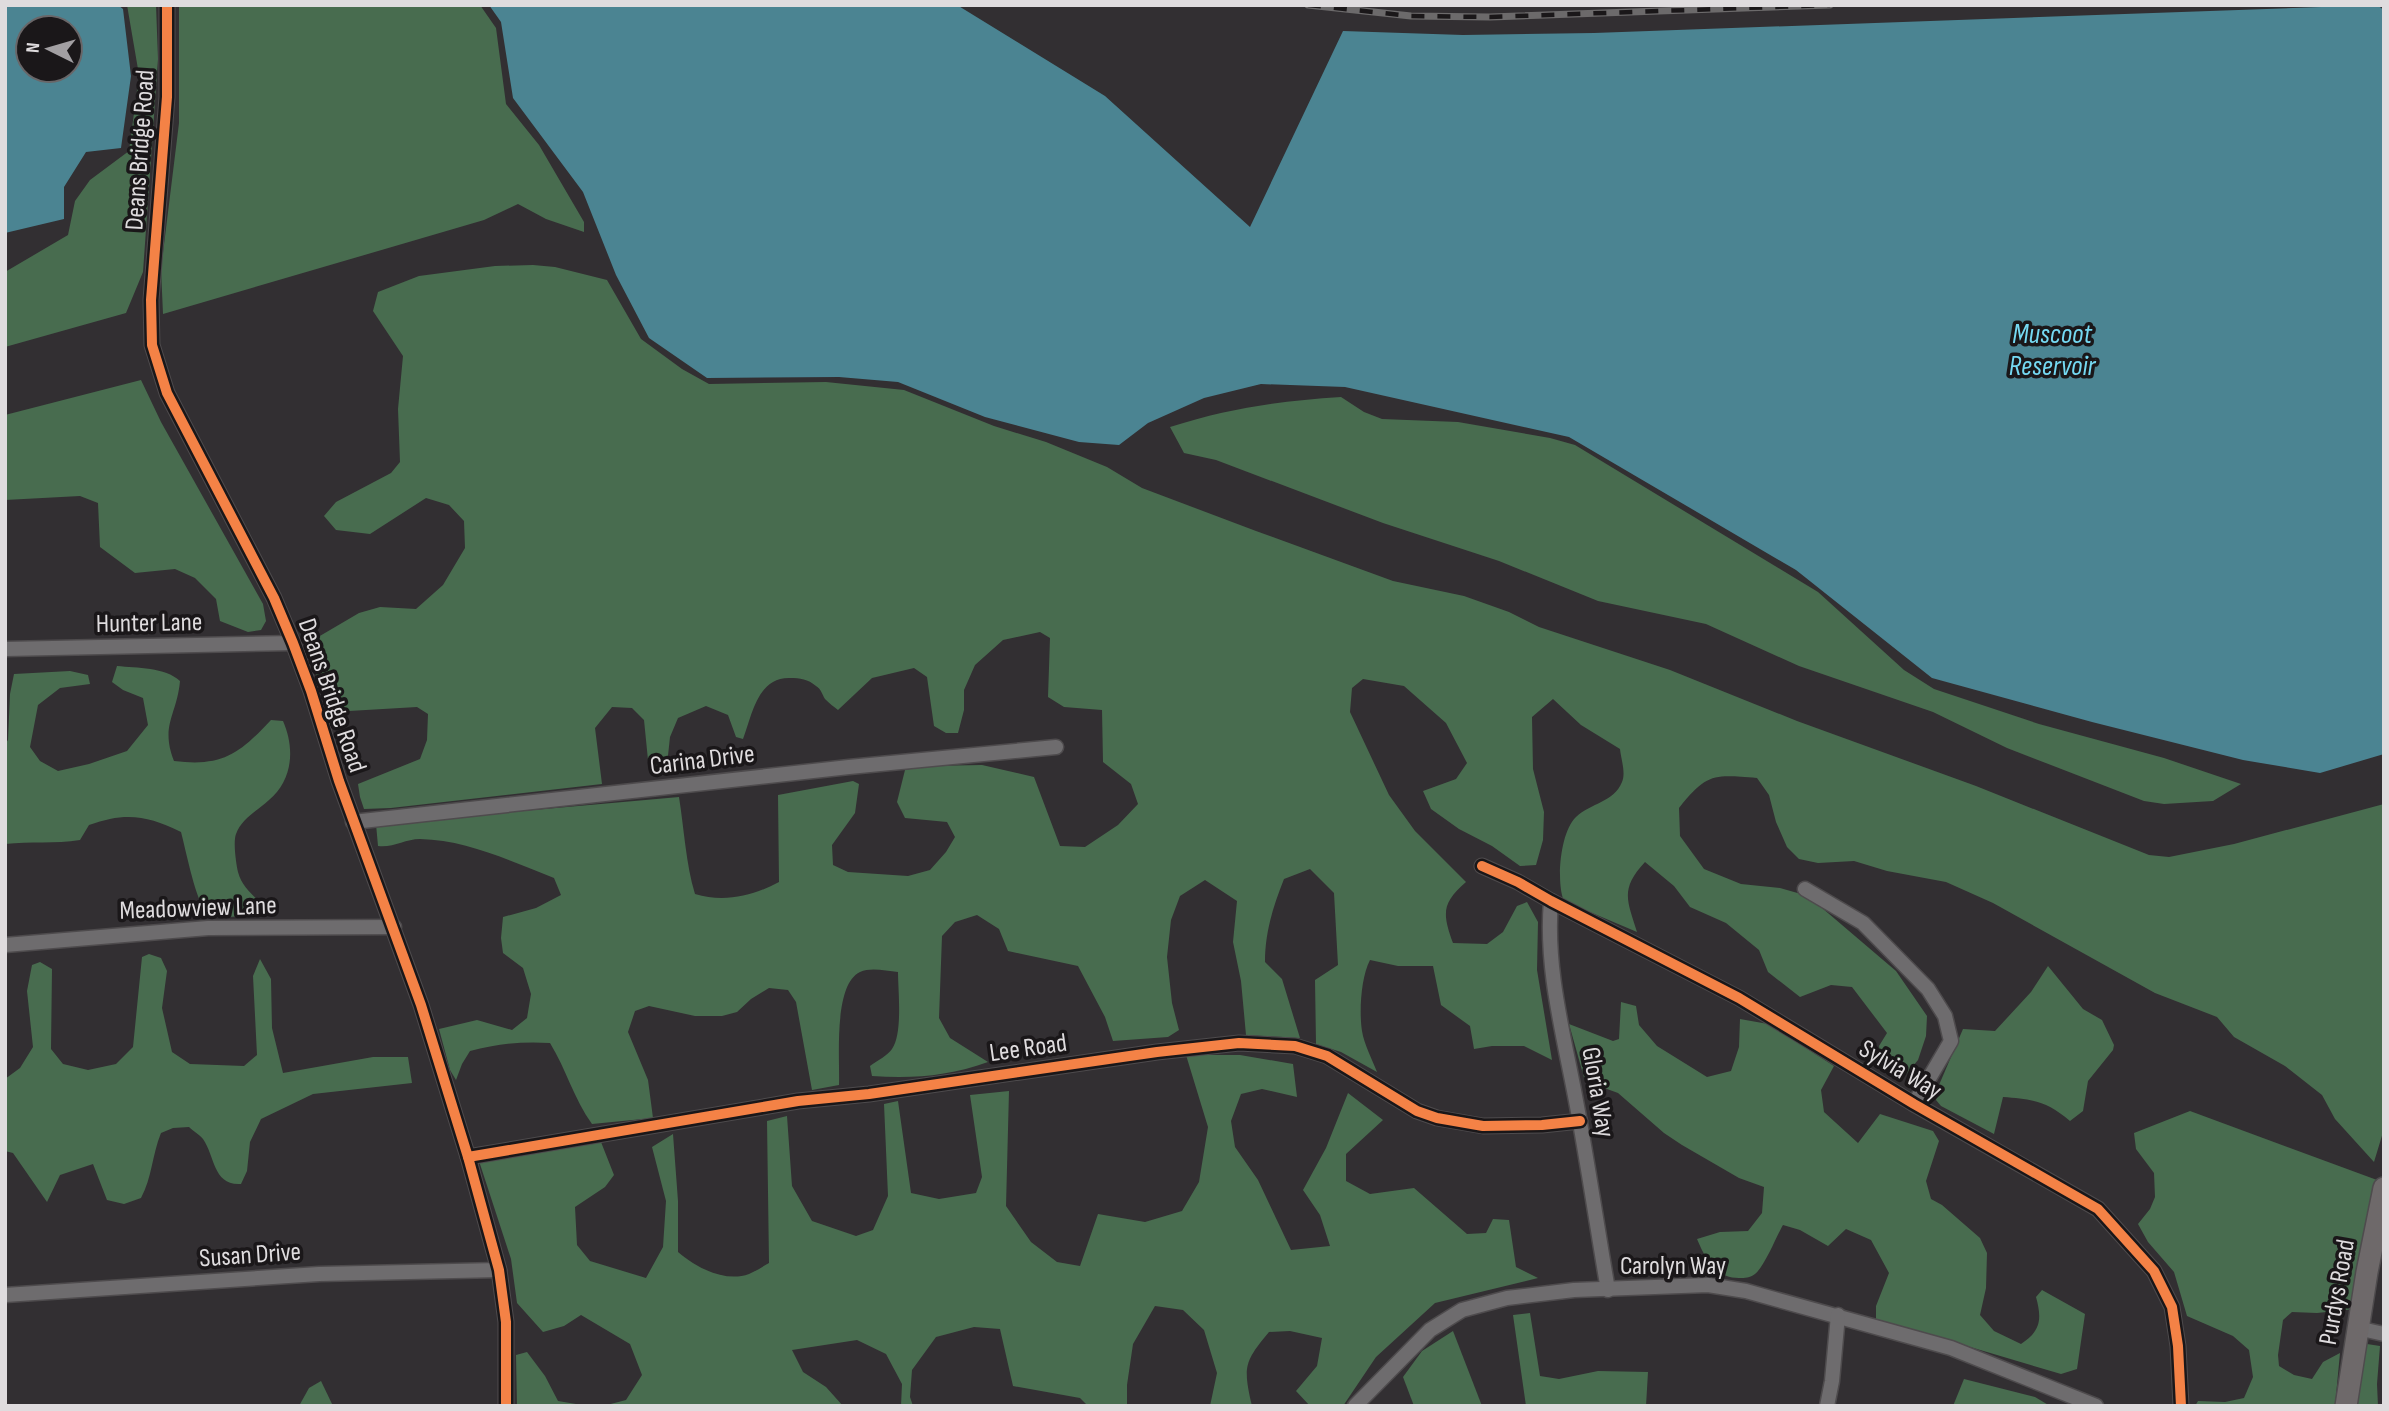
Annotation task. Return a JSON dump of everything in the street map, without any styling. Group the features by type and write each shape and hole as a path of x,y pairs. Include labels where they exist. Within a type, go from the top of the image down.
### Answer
{"main road":[{"name":"Purdys Road","path":"2346,1406 2357,1328 2384,1188"}],"street":[{"name":"Deans Bridge Road","path":"167,5 167,97 151,300 152,345 167,393 274,598 293,643 353,822 421,1005 468,1157 499,1270 506,1322 506,1406"},
{"name":"Hunter Lane","path":"5,649 293,643"},
{"name":"Carina Drive","path":"353,822 1056,747"},
{"name":"Sylvia Way","path":"1482,866 1518,882 1739,998 1914,1104 2098,1209 2154,1271 2172,1307 2178,1346 2181,1406"},
{"path":"1805,888 1863,923 1928,989 1945,1016 1951,1041 1914,1104"},
{"name":"Gloria Way","path":"1551,901 1548,932 1552,974 1608,1290"},
{"name":"Meadowview Lane","path":"5,945 208,928 394,927"},
{"name":"Lee Road","path":"468,1157 798,1101 869,1094 1157,1052 1239,1043 1295,1046 1327,1056 1417,1111 1437,1118 1483,1126 1580,1121"},
{"name":"Susan Drive","path":"5,1295 319,1274 499,1270"},
{"name":"Carolyn Way","path":"1355,1406 1430,1330 1462,1310 1507,1298 1574,1290 1708,1285 1746,1291 1951,1348 2096,1406"},
{"path":"1827,1406 1838,1315"},
{"path":"2357,1328 2384,1334"}],"green space":[{"path":"127,5 156,5 158,59 143,272 126,313 5,347 5,272 68,235 75,201 90,180 129,151 139,75"},
{"path":"179,5 480,5 496,28 506,104 539,145 584,222 584,232 546,219 518,204 484,220 163,314 161,269 179,123"},
{"path":"495,266 555,267 607,280 641,339 682,369 709,384 826,382 904,390 994,426 1046,442 1107,467 1142,488 1256,531 1393,581 1464,596 1509,612 1539,627 1670,670 2149,855 2169,857 2234,844 2384,804 2384,1129 2374,1162 2335,1119 2322,1095 2285,1066 2234,1037 2217,1017 2155,993 1993,903 1946,882 1887,871 1854,861 1818,863 1799,859 1787,847 1776,822 1769,795 1757,778 1731,776 1705,782 1679,808 1680,836 1704,869 1741,884 1780,888 1808,896 1896,971 1927,1016 1926,1036 1918,1060 1903,1078 1882,1066 1879,1046 1887,1033 1852,987 1831,985 1800,997 1768,972 1759,950 1726,923 1690,907 1674,886 1645,862 1632,880 1628,895 1637,932 1564,901 1560,870 1566,834 1582,812 1614,794 1622,782 1623,770 1620,749 1581,725 1553,699 1532,717 1533,769 1544,812 1543,840 1536,865 1520,866 1431,809 1423,791 1456,779 1467,763 1446,723 1404,686 1363,679 1352,688 1350,712 1389,795 1415,831 1466,882 1452,896 1446,909 1453,943 1487,944 1503,932 1517,906 1527,902 1538,922 1537,970 1552,1060 1524,1046 1474,1049 1470,1026 1441,1005 1433,966 1398,966 1370,960 1363,985 1361,1023 1364,1041 1377,1072 1341,1052 1316,1044 1315,980 1338,965 1334,893 1310,869 1284,879 1270,920 1265,951 1265,962 1282,979 1300,1038 1246,1035 1241,981 1233,942 1237,901 1205,880 1180,896 1171,920 1167,957 1172,1003 1179,1030 1168,1037 1113,1041 1105,1017 1078,966 1008,951 999,929 977,915 955,922 942,936 939,1018 950,1038 988,1062 974,1067 931,1075 872,1076 870,1066 888,1053 895,1042 899,1012 898,972 874,970 860,972 851,980 845,991 840,1024 839,1085 812,1090 796,1002 788,990 769,988 737,1012 722,1016 695,1016 649,1006 635,1011 628,1032 648,1080 653,1118 592,1124 550,1043 529,1042 470,1051 456,1080 450,1070 439,1029 477,1020 512,1030 527,1018 531,994 523,968 503,953 503,917 536,908 561,895 554,878 471,847 420,839 378,846 376,824 679,797 687,859 695,894 727,898 759,891 779,882 778,795 853,781 859,784 855,813 832,845 833,865 848,872 908,876 930,870 955,837 947,822 905,818 897,802 905,770 927,766 982,765 1034,777 1060,846 1085,847 1118,825 1138,804 1131,784 1103,762 1102,710 1064,707 1048,697 1050,638 1040,632 1003,640 975,665 964,690 964,710 958,733 946,733 934,726 927,677 914,668 872,678 838,710 810,682 797,678 779,679 763,691 753,709 743,739 736,737 728,715 706,706 678,718 670,737 667,765 660,771 648,760 644,720 632,708 612,707 595,728 602,784 364,809 358,784 420,759 427,740 428,714 417,707 332,712 316,675 313,640 359,613 380,607 416,609 443,585 465,548 464,521 449,505 426,498 370,534 336,530 324,516 336,502 391,473 400,462 398,409 403,356 373,311 378,292 419,276"},
{"path":"141,380 161,422 263,604 266,621 261,630 248,632 220,621 216,599 195,578 175,569 135,573 100,547 98,503 80,496 5,500 5,415"},
{"path":"1341,397 1364,412 1382,419 1458,422 1575,445 1818,592 1904,670 1934,689 2039,724 2164,758 2241,784 2213,801 2164,804 2144,801 2007,748 1933,712 1799,666 1706,624 1598,601 1499,561 1383,523 1216,460 1184,453 1170,427 1255,406"},
{"path":"117,666 159,671 180,681 169,729 174,761 205,762 229,756 249,742 271,720 283,721 289,742 290,763 283,783 269,800 246,819 235,838 240,878 265,911 233,917 216,915 209,911 200,901 181,832 146,819 114,818 89,825 80,840 5,844 5,744 8,740 10,694 14,674 70,671 88,675 90,684 60,688 38,705 30,747 40,761 58,771 127,751 148,725 143,698 112,682"},
{"path":"149,954 161,958 167,971 162,1008 172,1052 190,1064 244,1066 257,1055 253,976 260,959 271,979 272,1028 283,1073 373,1057 408,1057 412,1083 313,1094 261,1119 250,1142 247,1171 241,1184 225,1180 220,1175 207,1146 198,1134 189,1127 173,1128 161,1133 141,1198 124,1204 107,1200 93,1164 60,1175 47,1202 13,1153 5,1151 5,1079 20,1068 33,1047 27,991 32,965 40,962 52,969 51,1049 63,1064 88,1070 116,1064 133,1047 142,957"},
{"path":"2048,966 2083,1009 2102,1020 2114,1045 2113,1050 2088,1081 2083,1111 2070,1121 2039,1102 2003,1097 1994,1134 1941,1106 1936,1100 1939,1085 1963,1029 1995,1031 2031,992"},
{"path":"1621,1002 1636,1006 1639,1025 1657,1046 1707,1077 1731,1071 1739,1047 1740,1019 1768,1024 1834,1066 1821,1090 1824,1112 1858,1143 1880,1114 1933,1131 1939,1141 1926,1181 1931,1199 1942,1205 1980,1238 1987,1253 1986,1288 1980,1315 1994,1331 2021,1344 2033,1334 2038,1324 2036,1297 2042,1290 2085,1314 2077,1369 2061,1374 1876,1319 1876,1306 1889,1273 1871,1240 1846,1229 1828,1246 1800,1230 1783,1225 1755,1274 1739,1278 1718,1271 1708,1261 1697,1239 1720,1232 1748,1231 1762,1213 1764,1187 1739,1178 1682,1145 1618,1093 1585,1081 1569,1024 1613,1041 1619,1039"},
{"path":"1186,1055 1240,1055 1293,1064 1297,1097 1262,1089 1241,1094 1231,1121 1235,1147 1258,1180 1291,1250 1330,1246 1320,1215 1303,1190 1326,1148 1348,1093 1383,1120 1346,1154 1346,1181 1370,1194 1414,1188 1467,1234 1486,1233 1493,1219 1509,1220 1516,1267 1538,1278 1435,1303 1376,1357 1343,1406 1310,1406 1296,1391 1317,1366 1322,1338 1290,1331 1269,1332 1250,1358 1247,1382 1252,1406 1210,1406 1217,1373 1204,1330 1183,1310 1155,1306 1133,1344 1127,1406 1088,1406 1080,1398 1013,1386 1000,1329 974,1327 936,1337 912,1370 910,1397 913,1406 901,1406 902,1384 886,1354 857,1340 792,1350 803,1372 826,1387 843,1406 603,1406 626,1400 642,1375 630,1344 581,1315 564,1326 543,1332 517,1303 511,1259 479,1161 601,1142 614,1175 605,1187 575,1207 577,1245 590,1261 646,1278 663,1247 666,1201 652,1147 673,1134 678,1201 678,1252 711,1272 740,1276 752,1273 769,1263 767,1121 787,1116 792,1186 812,1221 856,1236 873,1230 888,1196 884,1104 898,1101 911,1193 939,1199 976,1193 982,1177 970,1095 1009,1091 1006,1206 1031,1242 1057,1262 1080,1266 1098,1214 1145,1222 1182,1211 1199,1182 1208,1127"},
{"path":"2190,1111 2377,1180 2355,1309 2317,1313 2292,1312 2283,1320 2279,1366 2294,1375 2312,1379 2323,1362 2340,1353 2335,1406 2195,1406 2198,1401 2225,1402 2244,1398 2253,1377 2249,1350 2233,1336 2187,1316 2174,1272 2148,1242 2138,1224 2150,1209 2155,1197 2154,1173 2136,1149 2134,1133"},
{"path":"1530,1313 1540,1376 1559,1379 1598,1371 1648,1372 1646,1406 1526,1406 1513,1315"},
{"path":"1453,1331 1482,1406 1414,1406 1403,1377 1422,1351"},
{"path":"2367,1344 2380,1346 2378,1406 2356,1406"},
{"path":"527,1352 545,1376 558,1401 588,1406 517,1406 516,1355"},
{"path":"1964,1379 2035,1397 2050,1406 1953,1406"},
{"path":"321,1381 333,1406 299,1406 309,1388"}],"water":[{"path":"5,5 118,5 123,9 131,76 121,148 86,152 64,187 64,219 5,233"},
{"name":"Muscoot Reservoir","path":"489,5 957,5 1105,96 1250,227 1343,31 1463,35 1594,33 2377,5 2384,10 2384,754 2320,773 2243,760 1932,678 1796,570 1569,437 1345,387 1261,384 1204,398 1148,423 1119,445 1079,442 985,417 898,382 839,377 707,378 649,338 616,275 583,192 513,98 501,22"}],"railway":[{"path":"1308,5 1411,16 1490,17 1830,5"}],"cycle path":[{"path":"167,5 167,97 151,300 152,345 167,393 274,598 293,643 339,781 421,1005 468,1157 499,1270 506,1322 506,1406"},
{"path":"1482,866 1518,882 1739,998 1914,1104 2098,1209 2154,1271 2172,1307 2178,1346 2181,1406"},
{"path":"468,1157 798,1101 869,1094 1157,1052 1239,1043 1295,1046 1327,1056 1417,1111 1437,1118 1483,1126 1580,1121"}]}
